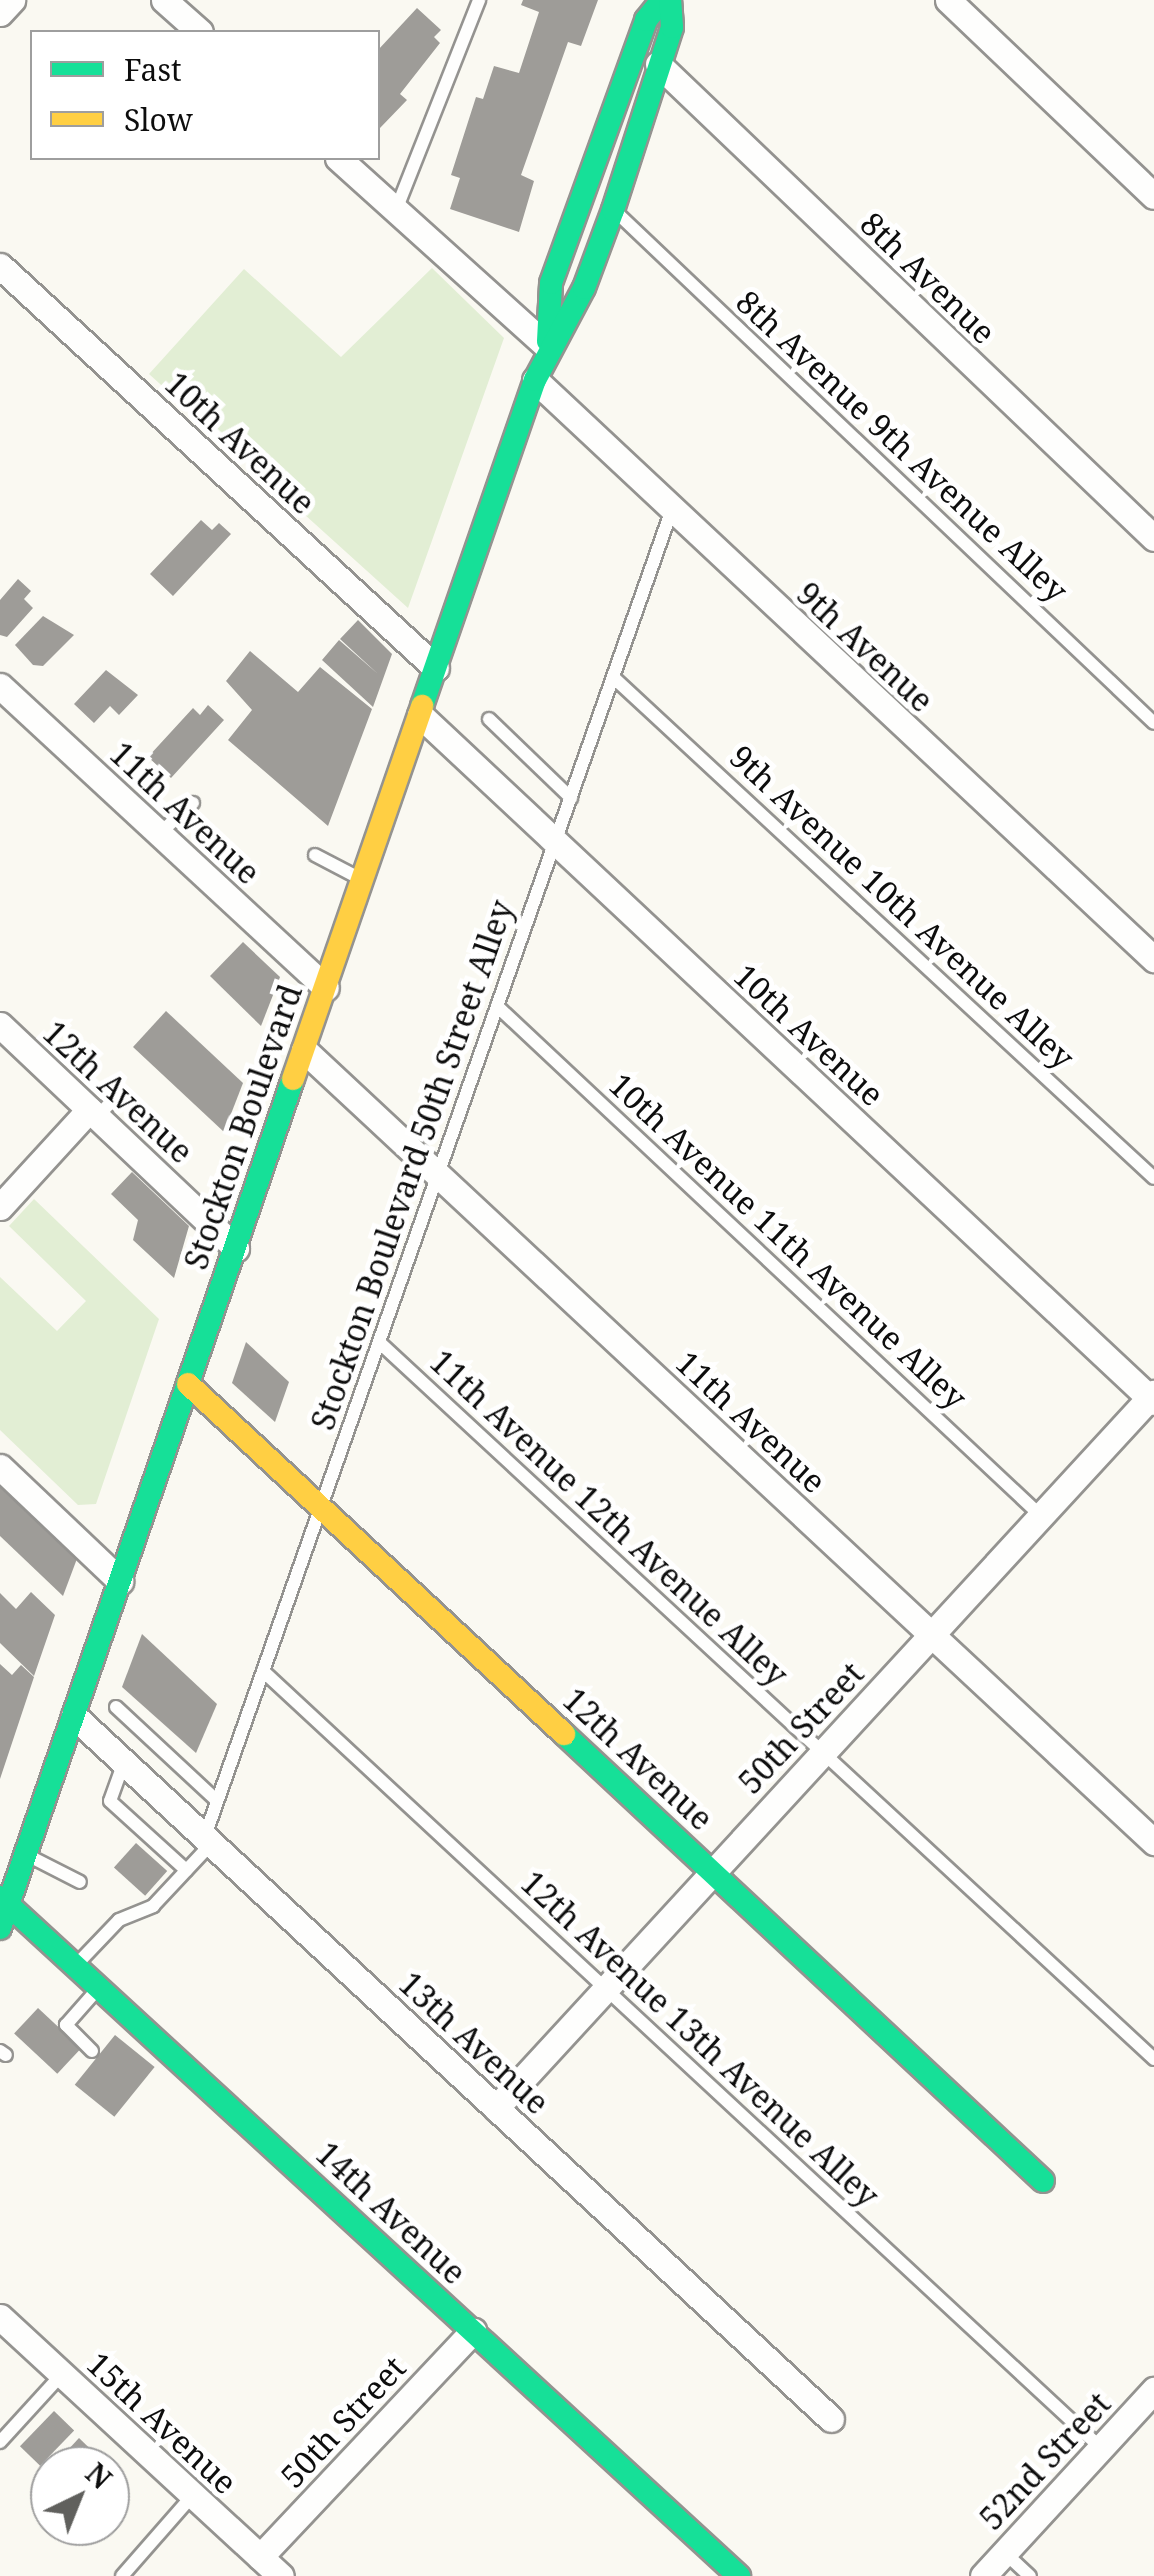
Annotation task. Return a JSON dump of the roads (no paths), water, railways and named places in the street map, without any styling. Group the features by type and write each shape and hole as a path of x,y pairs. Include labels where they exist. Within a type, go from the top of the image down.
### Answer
{"main road":[{"name":"Stockton Boulevard","path":"548,347 550,283 646,20 662,0"},
{"name":"Stockton Boulevard","path":"0,1928 4,1901 26,1854 535,380 548,347 584,288 613,210 672,28 670,0"},
{"name":"12th Avenue","path":"188,1384 1043,2180"},
{"name":"14th Avenue","path":"4,1901 738,2576"}],"street":[{"path":"0,13 12,0"},
{"path":"164,0 198,30"},
{"path":"948,0 1154,196"},
{"name":"8th Avenue","path":"658,64 1154,538"},
{"path":"340,160 548,347"},
{"name":"10th Avenue","path":"0,266 436,668"},
{"name":"9th Avenue","path":"535,380 1154,960"},
{"name":"11th Avenue","path":"0,686 326,988"},
{"name":"10th Avenue","path":"420,715 1152,1397"},
{"name":"12th Avenue","path":"0,1025 100,1109 236,1248"},
{"name":"11th Avenue","path":"304,1050 1154,1842"},
{"path":"0,1206 100,1109"},
{"name":"50th Street","path":"496,2108 1152,1397"},
{"path":"0,1467 120,1582"},
{"name":"13th Avenue","path":"74,1716 831,2418"},
{"name":"15th Avenue","path":"0,2317 281,2576"},
{"name":"50th Street","path":"260,2557 472,2331"},
{"name":"52nd Street","path":"984,2576 1154,2390"}],"lane":[{"path":"396,210 479,0"},
{"name":"8th Avenue 9th Avenue Alley","path":"613,210 1154,722"},
{"name":"Stockton Boulevard 50th Street Alley","path":"208,1840 217,1801 672,512"},
{"name":"9th Avenue 10th Avenue Alley","path":"614,677 1154,1178"},
{"path":"489,719 571,798"},
{"path":"159,834 193,802"},
{"path":"315,855 363,880"},
{"name":"10th Avenue 11th Avenue Alley","path":"498,1006 1041,1516"},
{"name":"11th Avenue 12th Avenue Alley","path":"379,1342 1154,2060"},
{"name":"12th Avenue 13th Avenue Alley","path":"263,1671 1101,2448"},
{"path":"116,1707 217,1801"},
{"path":"124,1762 110,1800 186,1870"},
{"path":"76,1966 119,1920 153,1906 208,1840"},
{"path":"26,1854 80,1882"},
{"path":"92,2051 66,2025 100,1988"},
{"path":"0,2442 62,2374"},
{"path":"122,2576 193,2495"},
{"path":"1005,2552 1030,2576"}]}
